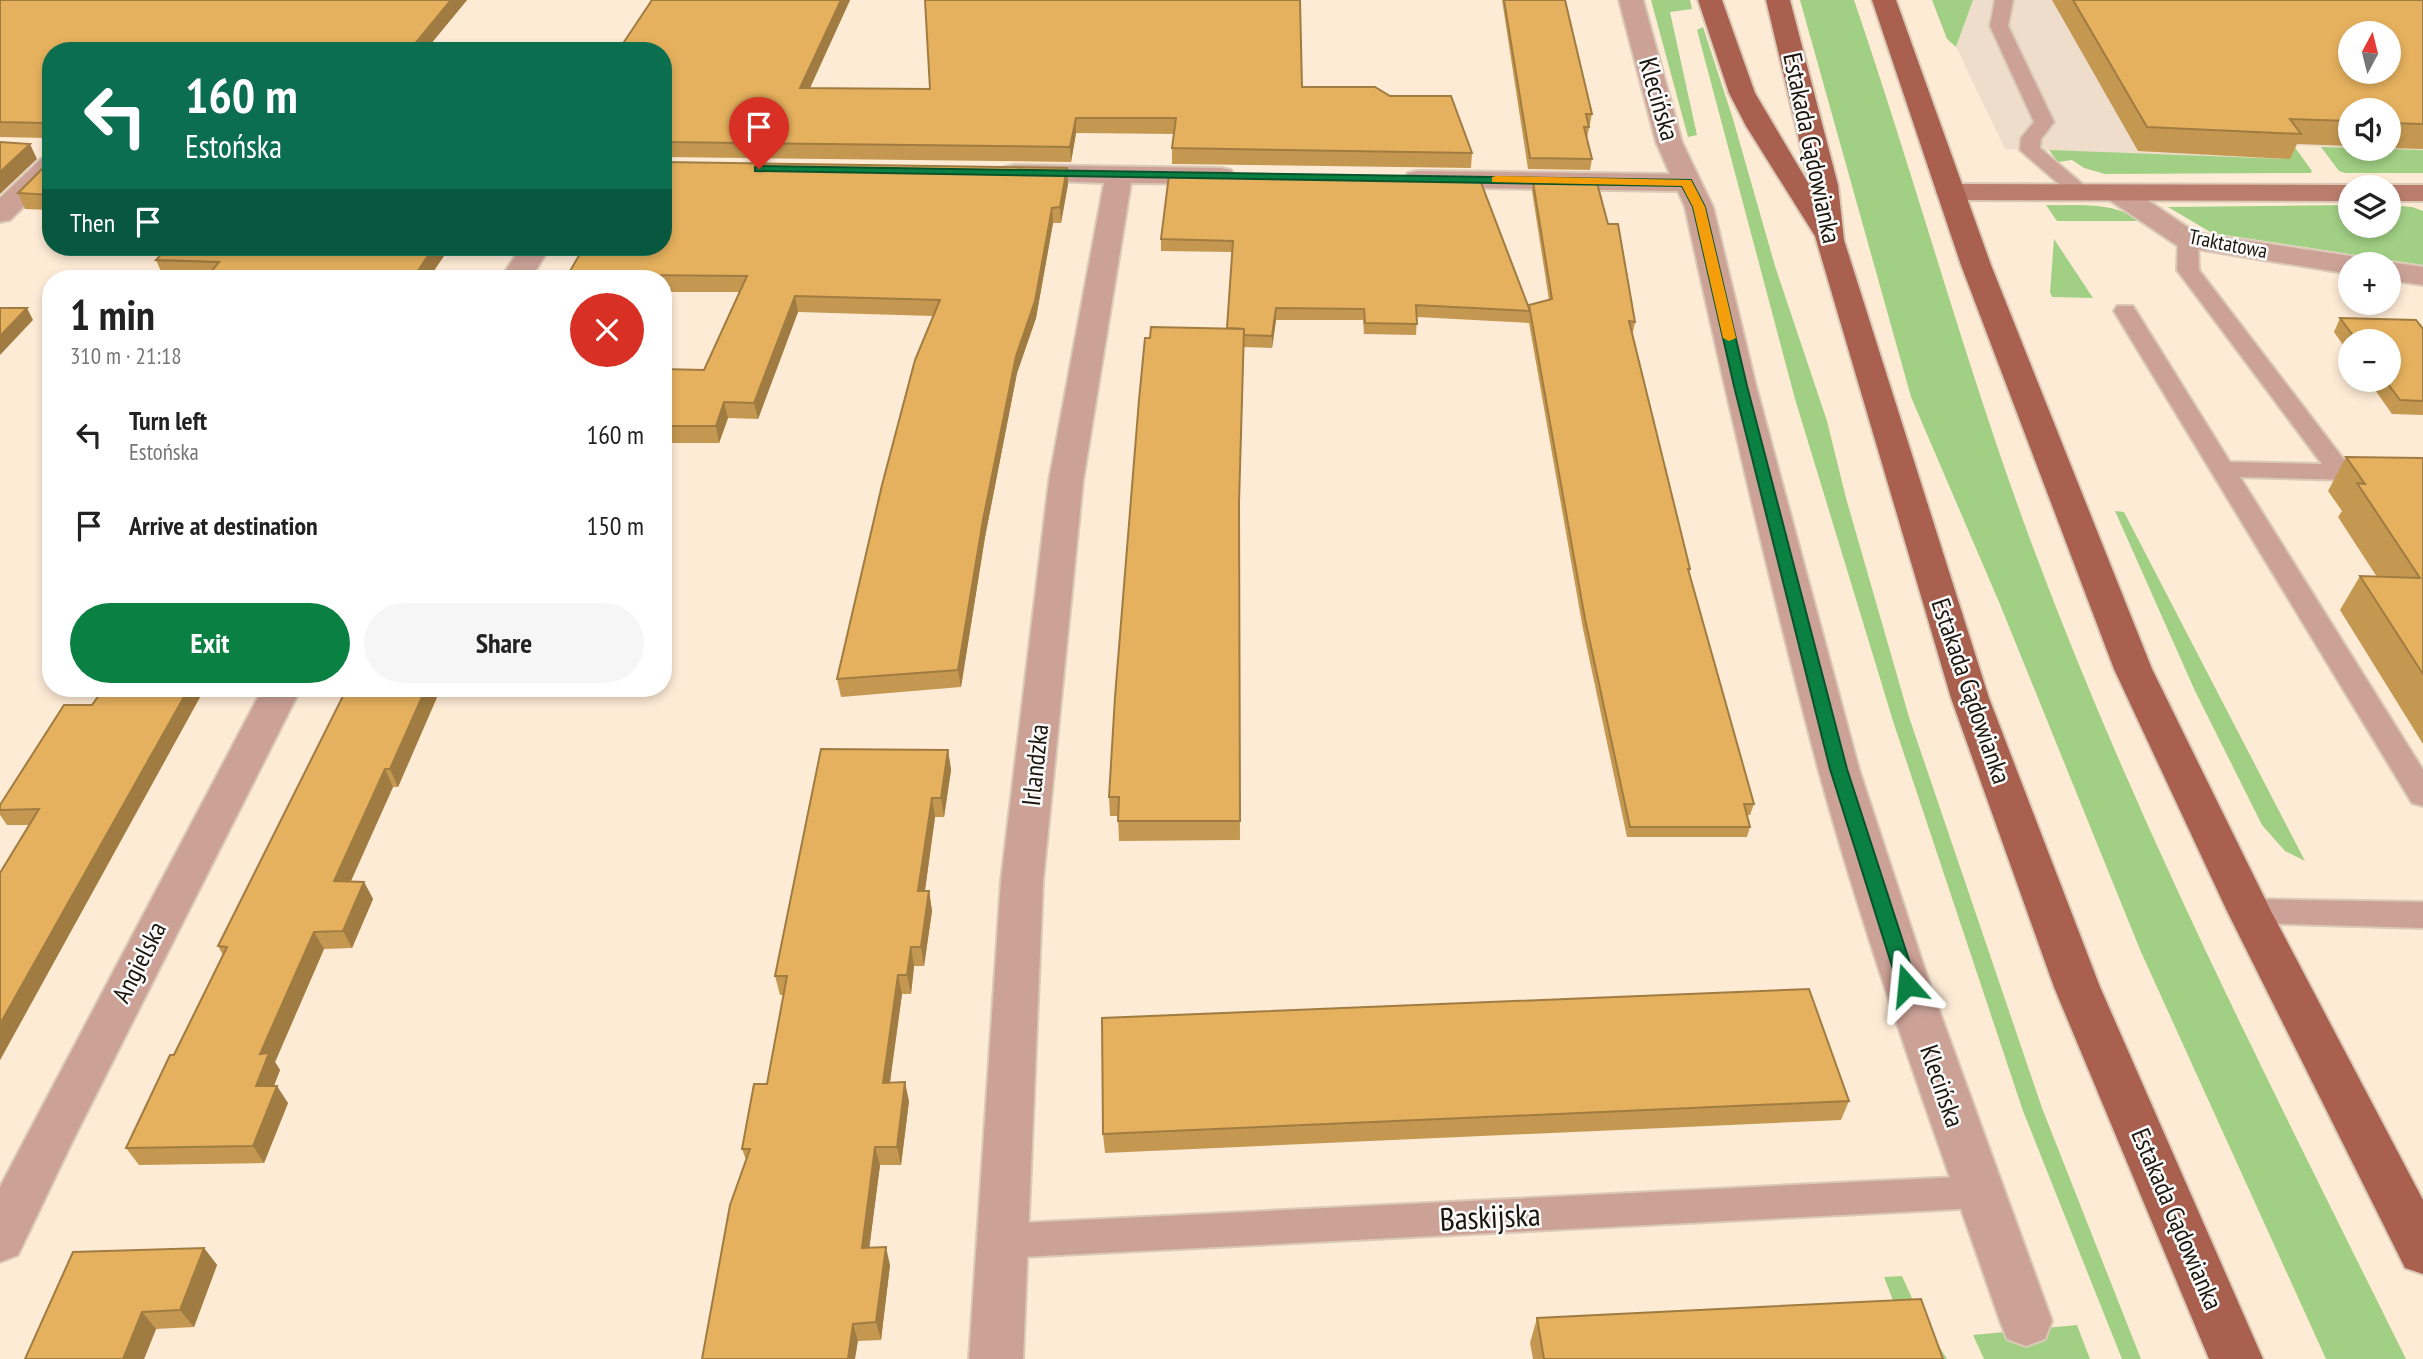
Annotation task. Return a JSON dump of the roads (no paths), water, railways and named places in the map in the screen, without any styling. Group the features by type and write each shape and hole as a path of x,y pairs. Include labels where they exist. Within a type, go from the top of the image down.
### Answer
{"main road":[{"path":"1710,0 1742,93 1759,126 1830,240"},
{"name":"Estakada Gądowianka","path":"1778,0 1824,185 1830,240 1970,698 2077,987 2236,1359"},
{"path":"1884,0 1950,192 2133,669 2249,911 2423,1251"},
{"name":"Traktatowa","path":"1950,192 2338,193"},
{"path":"2401,193 2423,193"}],"street":[{"name":"Klecińska","path":"1631,0 1669,142 1699,207 1740,386 1839,769 1907,985 2026,1321"},
{"path":"0,214 42,158"},
{"path":"984,173 1250,177"},
{"name":"Irlandzka","path":"996,1359 1022,880 1066,481 1119,175"},
{"path":"1387,178 1686,183"},
{"name":"Traktatowa","path":"2118,192 2188,240 2338,263"},
{"path":"2401,273 2423,276"},
{"name":"Angielska","path":"0,1239 55,1125 277,697"}],"lane":[{"path":"2004,0 1999,26 2044,122 2031,138 2030,150 2080,192"},
{"path":"2188,240 2188,270 2341,472"},
{"path":"2125,311 2423,795"},
{"path":"2224,469 2423,474"},
{"path":"2249,911 2423,915"},
{"name":"Baskijska","path":"1001,1241 1979,1192"}]}
